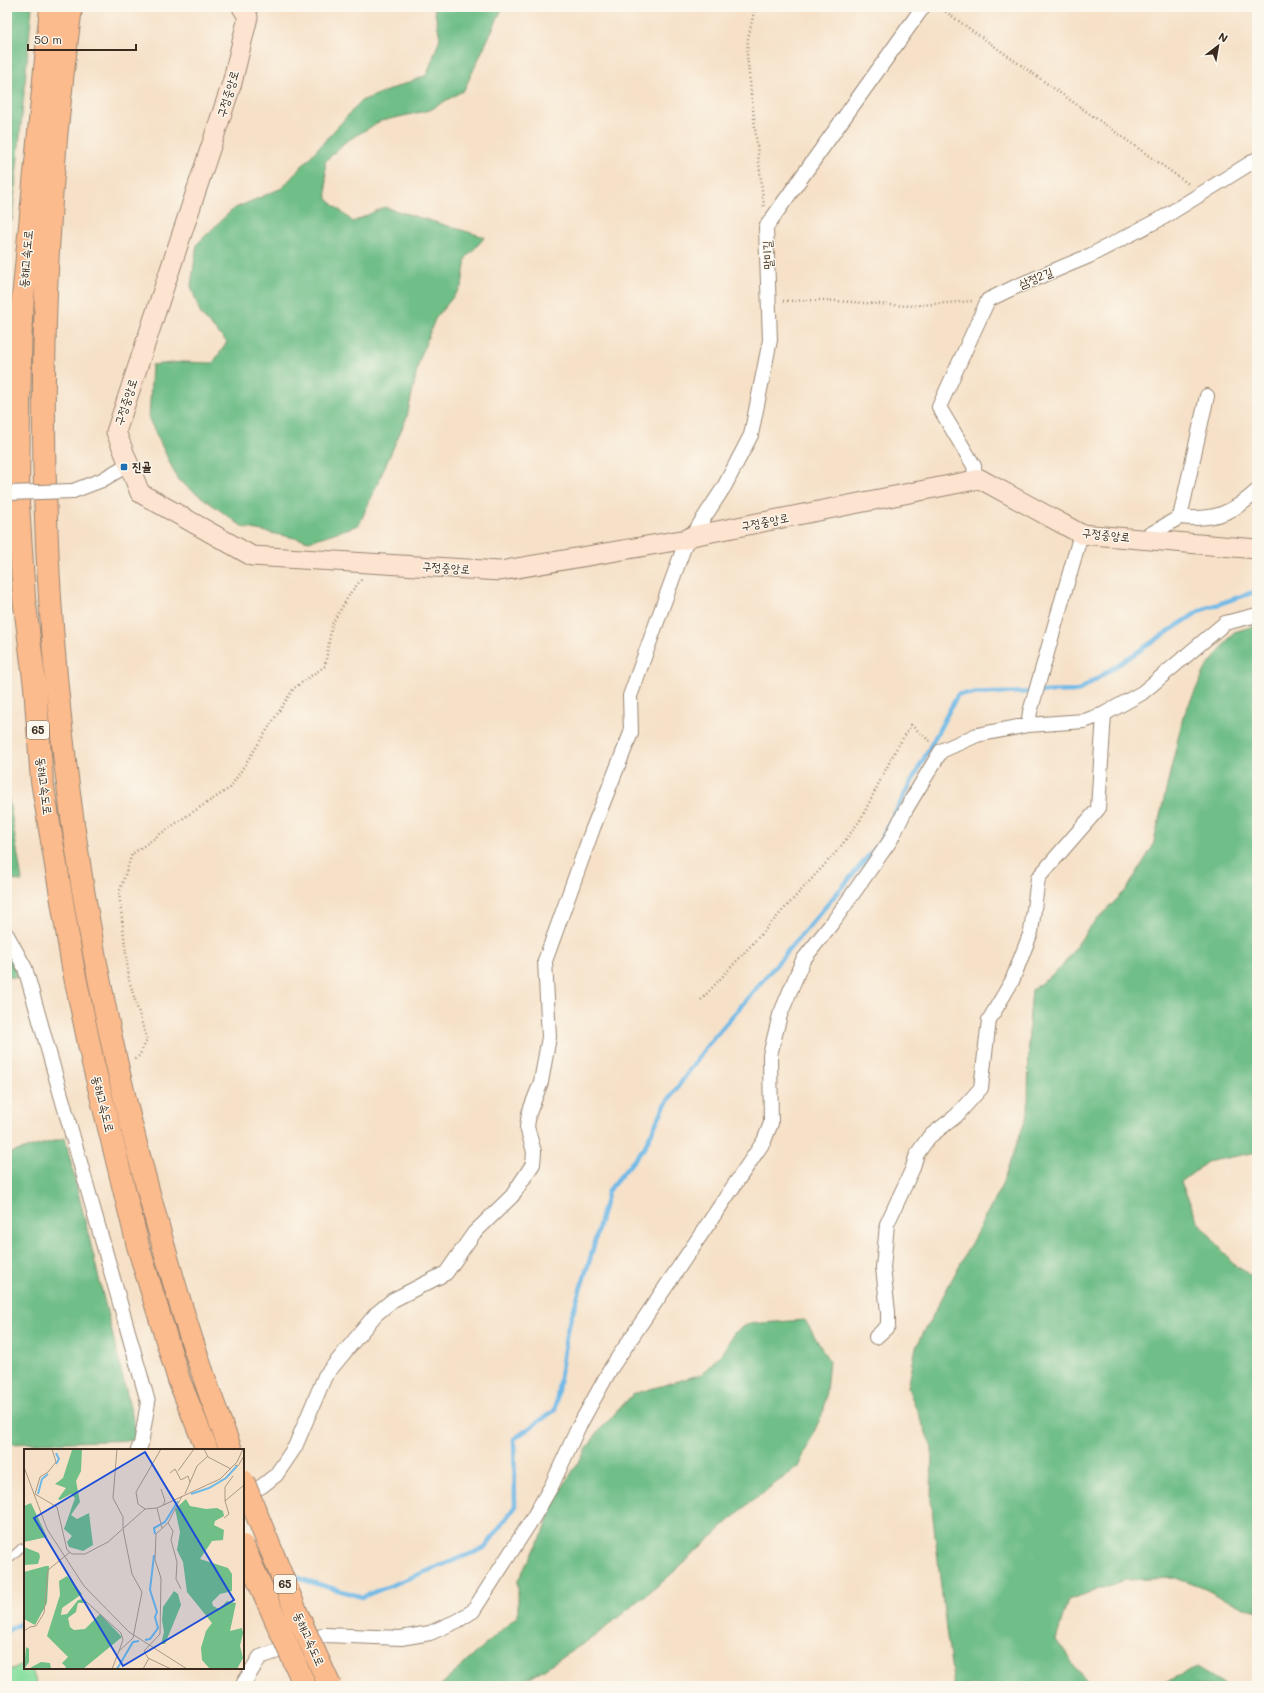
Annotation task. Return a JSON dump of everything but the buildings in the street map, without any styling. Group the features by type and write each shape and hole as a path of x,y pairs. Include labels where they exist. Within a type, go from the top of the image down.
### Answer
{"highway":[{"name":"동해고속도로","path":"51,7 21,319 19,414 18,504 24,597 35,687 42,781 73,967 93,1063 138,1246 180,1380 204,1442"},
{"name":"동해고속도로","path":"71,7 54,155 44,332 47,535 50,603 58,696 80,870 104,1007 116,1064 134,1139 178,1295 227,1441"},
{"name":"동해고속도로","path":"244,1483 298,1616 330,1686"},
{"name":"동해고속도로","path":"244,1548 305,1686"}],"street":[{"name":"구정중앙로","path":"242,7 248,17 232,84 116,432 140,493 252,556 500,571 690,538 980,478 1081,534 1257,549"},
{"name":"말미길","path":"244,1495 262,1486 276,1475 295,1446 325,1376 376,1314 394,1300 446,1273 474,1233 512,1196 533,1164 534,1152 527,1127 529,1113 540,1082 549,1037 545,961 593,828 631,733 630,696 690,538 724,487 751,435 770,340 770,301 766,227 923,7"},
{"name":"삼정2길","path":"988,300 1089,256 1164,217 1257,159"},
{"path":"975,479 974,466 939,407 988,300"},
{"path":"1180,517 1207,396"},
{"path":"7,493 73,491 102,480 129,464"},
{"path":"1142,539 1180,517 1198,519 1220,515 1243,503 1257,491"},
{"path":"1029,719 1081,534"},
{"path":"242,1686 260,1657 325,1635 401,1638 423,1635 457,1621 473,1611 533,1518 552,1485 578,1428 611,1368 764,1141 771,1123 770,1055 780,1015 803,960 833,922 890,841 906,809 941,752 977,735 1029,719 1084,721 1104,714 1142,693 1225,623 1257,616"},
{"path":"876,1337 888,1326 888,1312 883,1268 887,1224 912,1170 917,1154 930,1137 956,1116 982,1088 990,1020 1012,981 1031,932 1038,878 1098,809 1104,714"},
{"path":"7,935 25,968 148,1402 141,1444 138,1449"}],"lane":[{"path":"7,1561 21,1548 24,1547"}],"path":[{"path":"755,7 748,39 747,56 766,227"},
{"path":"939,7 1202,193"},
{"path":"770,301 823,300 906,306 988,300"},
{"path":"135,1059 139,1056 147,1040 129,980 119,893 132,854 230,788 294,688 325,666 332,624 352,592 375,563"},
{"path":"701,1000 838,850 861,819 895,751 911,725 938,747"}],"green space":[{"path":"7,7 32,7 12,221 7,219"},
{"path":"434,7 503,7 464,90 430,110 381,121 345,142 325,162 327,199 353,222 384,207 485,237 466,258 462,286 435,319 419,361 407,417 359,525 309,541 243,527 178,480 149,419 152,365 182,362 213,363 227,342 201,315 191,286 197,244 233,209 282,188 361,101 427,75 440,38"},
{"path":"1257,625 1257,1152 1207,1162 1181,1182 1197,1219 1232,1263 1257,1280 1257,1610 1243,1608 1203,1588 1176,1578 1125,1580 1068,1600 1056,1640 1089,1686 954,1686 931,1500 932,1448 908,1388 916,1347 1001,1187 1028,1113 1029,1023 1032,990 1061,968 1089,928 1127,889 1153,846 1183,717 1205,670 1234,632"},
{"path":"7,788 22,881 7,880"},
{"path":"7,946 17,977 7,977"},
{"path":"65,1138 138,1440 7,1444 7,1154"},
{"path":"805,1320 829,1361 824,1410 798,1467 751,1501 667,1578 595,1636 539,1672 514,1686 440,1686 518,1615 518,1580 544,1532 557,1496 597,1433 633,1394 702,1374 722,1353 734,1333 748,1324"},
{"path":"24,1664 24,1669 30,1669 38,1686 7,1686 7,1671"},
{"path":"1197,1668 1227,1686 1155,1686"}],"waterway":[{"path":"289,1573 304,1580 362,1597 485,1548 515,1506 514,1439 555,1410 567,1330 591,1256 608,1191 644,1148 665,1105 706,1047 878,845 958,694 1078,691 1201,610 1257,591"},
{"path":"7,1631 24,1622"}],"place":[{"name":"진골","path":"124,467"}]}
